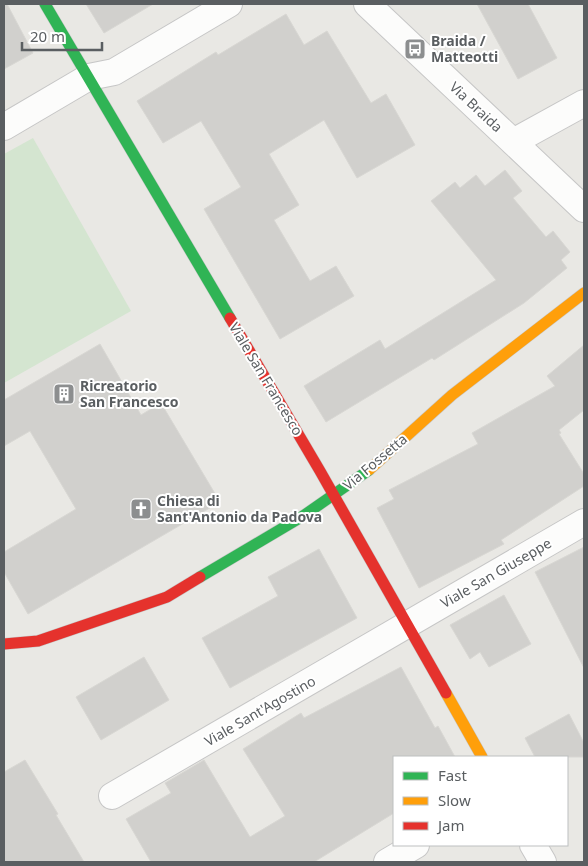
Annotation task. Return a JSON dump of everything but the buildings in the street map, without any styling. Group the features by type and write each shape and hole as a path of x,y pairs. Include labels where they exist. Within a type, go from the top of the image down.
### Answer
{"street":[{"name":"Viale San Francesco","path":"45,4 334,496 481,756"},
{"path":"4,127 89,77 114,72 229,4"},
{"name":"Via Braida","path":"367,4 584,209"},
{"path":"513,142 584,103"},
{"path":"563,189 564,202 584,224"},
{"name":"Via Fossetta","path":"4,644 38,641 167,597 334,496 364,474 452,395 584,293"},
{"name":"Viale San Giuseppe","path":"408,625 584,522"},
{"name":"Viale Sant'Agostino","path":"112,796 408,625"},
{"path":"387,862 414,846"},
{"path":"534,846 543,862"}],"green space":[{"path":"33,138 131,311 4,383 4,154"}],"traffic: fast":[{"path":"45,4 230,318"},
{"path":"200,577 303,516 369,470"}],"traffic: slow":[{"path":"369,470 452,395 584,293"},
{"path":"446,693 481,756"}],"traffic: jam":[{"path":"230,318 320,471 446,693"},
{"path":"4,644 38,641 167,597 200,577"}],"place":[{"name":"Braida / Matteotti","path":"415,49"},
{"name":"Ricreatorio San Francesco","path":"64,394"},
{"name":"Chiesa di Sant'Antonio da Padova","path":"141,509"}]}
